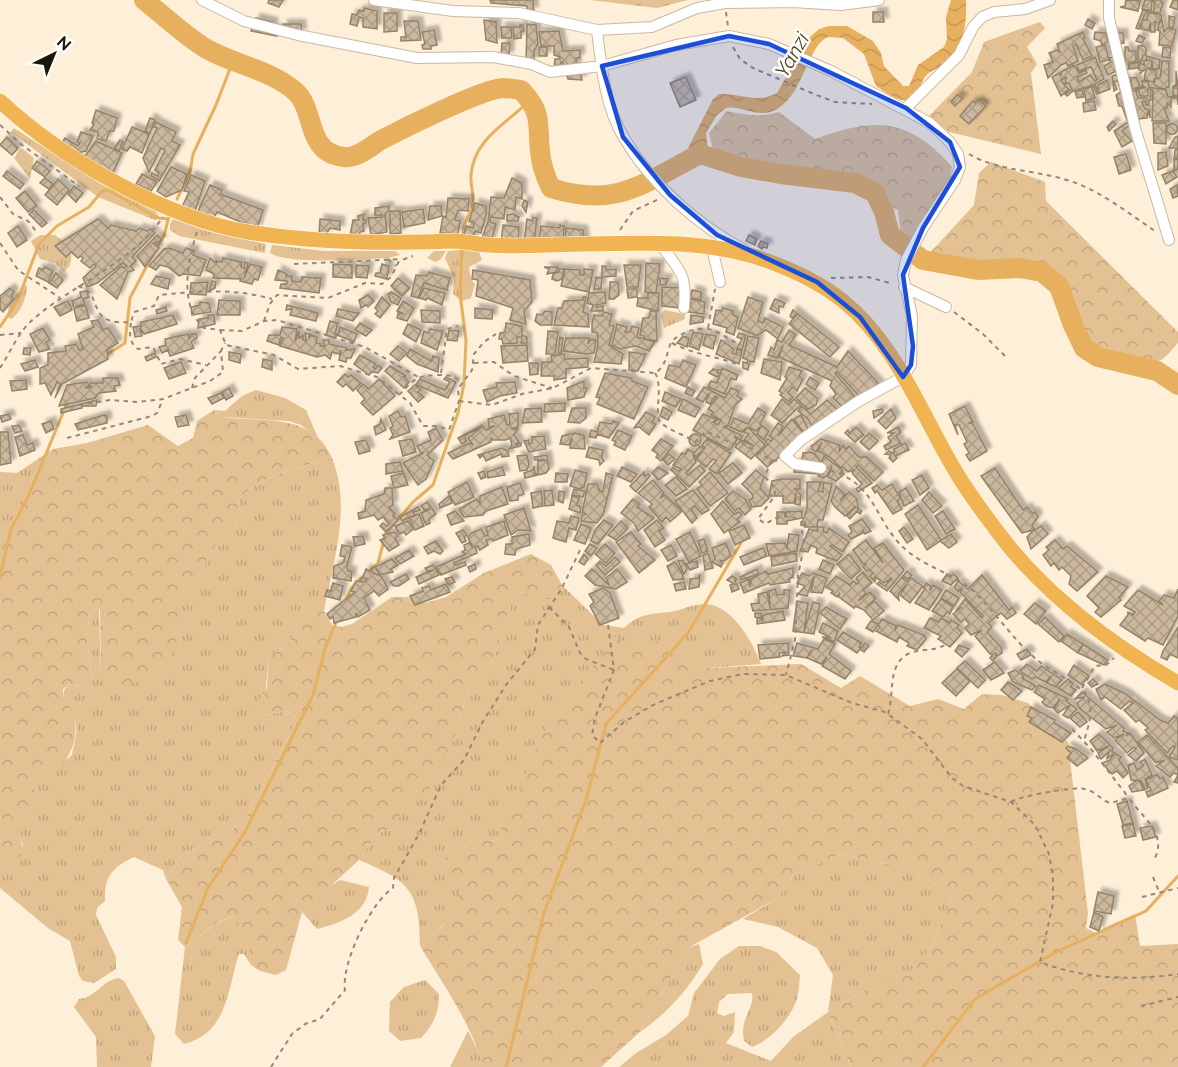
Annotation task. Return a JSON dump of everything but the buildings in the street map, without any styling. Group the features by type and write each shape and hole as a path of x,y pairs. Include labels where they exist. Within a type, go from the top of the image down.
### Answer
{"highway":[{"path":"0,101 42,136 89,167 169,207 202,220 246,232 337,242 463,242 510,246 660,244 712,248 765,260 817,282 860,316 876,335 903,377 959,477 1002,537 1078,616 1121,647 1178,683"}],"street":[{"path":"202,0 255,24 298,35 417,58 493,57 531,64 550,72 602,66 676,45 729,36 769,44 813,63 906,108 946,137 958,154 960,167 955,180 923,228 906,260 903,275 912,316 911,366 903,377 835,416 786,453 785,458 795,464 821,468"},
{"path":"374,0 453,11 519,13 597,30 652,27 697,8 725,3 792,2 841,5 879,0"},
{"path":"906,108 953,63 973,27 982,17 994,12 1026,9 1050,0"},
{"path":"1109,0 1109,18 1135,128 1169,240"},
{"path":"597,30 608,96 623,137 670,195 717,235 765,260"},
{"path":"660,244 683,276 686,288 684,308"},
{"path":"712,248 720,282"},
{"path":"904,287 946,307"}],"path":[{"path":"773,75 834,102 860,105 890,100"},
{"path":"0,125 34,155 79,186"},
{"path":"968,153 985,164 1019,168 1069,180 1109,201 1169,240"},
{"path":"614,244 622,225 633,211 670,195"},
{"path":"0,197 13,214 28,221 36,231"},
{"path":"0,368 21,333 60,298 102,273 133,249 153,230 169,207"},
{"path":"202,220 190,256 188,292 200,325 207,330 242,331 264,321 277,320 365,347 418,377"},
{"path":"0,243 18,270 60,298"},
{"path":"294,264 402,259 421,252 433,243"},
{"path":"388,259 396,266"},
{"path":"206,365 180,359 161,364 153,347 138,349 134,346 130,336 131,322 135,312 154,306 159,295 188,292 245,291 272,299 283,295 328,297 365,283 382,284 388,281 402,259"},
{"path":"817,282 837,276 868,277 904,287"},
{"path":"707,329 715,288 720,282"},
{"path":"78,286 88,291 105,320 114,323 131,322"},
{"path":"264,321 272,299"},
{"path":"946,307 984,334 1005,356"},
{"path":"441,374 446,334 450,327 459,326"},
{"path":"459,401 492,405 522,393 553,388 591,368 655,373 663,367 671,343 676,336 707,329 739,344"},
{"path":"193,388 195,378 221,351 225,343 220,330"},
{"path":"0,335 21,333"},
{"path":"225,343 274,355 302,370 345,367 382,380 418,413 423,426 438,426 449,430 459,401 458,389 474,363 474,354 478,347 496,334"},
{"path":"671,343 709,358 720,357 739,365"},
{"path":"79,405 110,400 137,402 163,399 193,388 223,372 221,351"},
{"path":"474,363 494,362 514,376 553,388"},
{"path":"655,373 660,384 658,416 662,423 695,442 706,431 733,444 742,443 771,460 785,458"},
{"path":"399,395 424,374 453,376 463,383"},
{"path":"67,438 95,433 152,416 157,413 163,399"},
{"path":"771,460 765,477 776,489 774,497 758,519 766,524 774,518 791,517 801,521 804,527 804,546 798,576 795,640 786,675"},
{"path":"821,468 856,481 875,503 904,549 918,559 963,582 1032,656 1057,675 1082,688 1090,702 1092,714 1084,741"},
{"path":"271,1067 292,1034 305,1024 321,1019 345,990 344,977 370,913 383,892 393,888 394,878 419,834 441,785 464,760 482,723 500,694 535,649 538,625 562,588 580,550"},
{"path":"549,607 569,627 580,653 586,659 614,670"},
{"path":"608,625 614,670 595,718 592,735 600,742 624,722 655,704 710,681 743,674 786,675 852,703 888,714 922,738 943,768 963,786 1011,802 1035,825 1049,854 1053,903 1040,962 1056,968 1124,979 1178,974"},
{"path":"888,714 894,689 893,674 896,666 910,653 933,650 945,645"},
{"path":"1082,688 1095,666 1106,665 1121,647"},
{"path":"1072,729 1084,741 1137,811 1150,821 1157,836 1158,849 1155,858"},
{"path":"1011,802 1021,797 1075,788 1090,791 1110,803 1129,798"},
{"path":"1153,877 1160,894"},
{"path":"1142,897 1178,888"},
{"path":"1141,1006 1178,997"}],"highlighted area":[{"path":"729,36 769,44 906,108 950,142 960,167 923,228 903,275 913,346 911,365 903,377 860,317 817,282 717,235 670,195 623,137 602,66"}],"green space":[{"path":"590,0 688,0 657,8"},
{"path":"1040,22 1045,28 1027,47 1037,64 1031,73 1041,154 949,132 929,116 972,72 984,42"},
{"path":"727,111 747,115 779,112 815,139 855,127 873,125 905,130 921,138 952,167 948,184 909,246 901,236 898,210 885,203 879,191 853,180 827,179 733,161 714,154 709,133"},
{"path":"14,128 99,183 155,210 159,217 155,220 98,197 11,132"},
{"path":"20,149 34,158 30,179 14,158"},
{"path":"991,162 1045,182 1046,201 1178,332 1178,343 1165,357 1153,362 1133,362 1103,355 1087,347 1063,283 1044,267 1019,261 975,267 926,257 974,205 979,173"},
{"path":"173,219 207,231 266,244 265,253 179,236 170,230"},
{"path":"40,235 55,235 68,247 71,262 64,272 55,263 40,259 31,241"},
{"path":"272,245 324,251 395,251 400,255 388,258 344,260 293,259 270,253"},
{"path":"470,249 479,252 482,260 469,267 471,279 475,284 471,298 462,301 453,294 454,278 445,258 448,251"},
{"path":"434,251 446,251 440,260 435,262 427,258"},
{"path":"27,285 23,304 11,319 7,316 11,303 20,290"},
{"path":"664,310 685,314 685,319 664,328 661,315"},
{"path":"256,390 285,398 306,410 318,438 301,425 289,421 221,417 214,410 225,411 242,396"},
{"path":"214,410 221,417 269,420 299,426 312,433 323,443 332,458 271,477 240,498 236,529 222,532 197,579 185,588 175,650 159,672 125,687 112,681 104,683 101,675 100,609 90,610 87,637 93,690 69,684 63,689 64,698 74,718 74,742 68,757 58,770 51,771 39,765 29,781 36,794 31,804 12,811 23,854 11,863 0,858 0,543 30,492 33,476 53,449 87,443 148,425 178,446 193,438 197,421"},
{"path":"53,449 33,476 30,492 0,543 0,472 17,473"},
{"path":"332,458 338,477 341,515 336,554 324,611 308,619 287,644 269,656 263,716 286,711 294,715 297,721 247,815 230,832 181,856 166,879 163,870 134,857 111,873 106,885 105,901 97,908 96,915 116,957 116,969 94,983 83,981 79,976 70,941 48,928 0,888 0,858 11,863 23,845 13,824 12,811 21,806 29,781 39,765 51,771 72,755 76,736 75,720 63,694 69,684 93,690 87,637 90,610 99,609 101,675 125,686 159,672 185,588 197,579 222,532 236,529 240,498 271,477"},
{"path":"531,554 551,565 562,585 549,600 519,592 512,602 491,667 469,687 457,730 427,794 408,797 394,829 379,832 359,860 302,912 286,970 276,975 260,971 251,965 248,946 235,917 215,924 185,947 178,940 182,907 166,879 181,856 230,832 247,815 297,721 294,715 286,711 263,716 252,709 267,687 269,656 287,644 303,622 317,613 324,611 332,625 341,627 352,624 392,597 408,597 425,603 446,597 484,573"},
{"path":"562,585 603,625 624,628 634,620 657,613 707,604 716,607 741,627 761,664 709,668 682,649 667,643 635,647 504,823 496,840 489,841 479,832 471,837 467,846 458,848 462,890 456,907 446,921 420,946 418,912 408,890 390,874 359,860 379,832 394,829 408,797 457,730 469,687 491,667 512,602 519,592 549,600"},
{"path":"615,637 635,647 658,641 680,647 709,668 801,664 841,688 860,676 910,706 938,699 964,709 982,694 1002,695 1028,703 1068,742 1088,913 1086,928 1098,934 1104,928 1135,914 1140,946 1178,944 1178,1067 851,1067 828,1012 863,991 910,971 933,944 953,896 912,869 840,854 794,874 776,899 688,948 640,1032 601,1067 482,1067 473,1038 465,1022 420,946 443,925 462,888 460,879 448,874 444,860 458,848 467,846 471,837 479,831 489,841 496,840 548,724"},
{"path":"840,854 912,869 953,896 933,944 910,972 863,991 828,1012 833,975 817,948 778,927 743,919 776,899 794,874"},
{"path":"340,880 369,887 367,896 358,911 351,916 317,929 302,912 325,889"},
{"path":"236,917 248,946 251,965 244,954 239,954 224,1008 218,1020 199,1038 184,1044 175,1034 185,947 215,924"},
{"path":"699,944 703,964 697,974 667,1010 640,1032 688,948"},
{"path":"739,946 760,946 776,952 800,975 799,990 795,1004 783,1023 765,1040 752,1047 744,1041 743,1033 752,993 728,994 719,1002 717,1013 724,1016 735,1012 734,1032 726,1043 771,1061 793,1037 828,1012 851,1067 619,1067 636,1053 666,1035 688,1016 694,993 720,959"},
{"path":"119,978 124,981 155,1036 151,1067 97,1067 96,1037 74,1007 79,999 90,996 108,982"},
{"path":"425,980 439,994 435,1018 421,1038 400,1041 389,1031 390,1002 404,987"},
{"path":"468,1031 481,1057 482,1067 450,1067"}],"water":[{"path":"951,0 966,0 965,27 960,43 951,58 927,75 913,98 898,99 876,86 864,54 843,38 828,37 814,51 792,95 783,104 767,113 726,108 717,115 706,133 708,150 700,154 688,148 713,99 719,94 762,98 777,93 808,39 819,29 829,26 847,26 873,41 881,53 884,66 903,86 909,86 918,65 944,47 947,39 946,17"}],"waterway":[{"path":"144,0 205,48 263,72 296,92 302,100 317,140 332,154 349,157 364,152 406,127 478,95 503,88 521,90 536,112 541,161 551,188 594,196 612,194 645,183 700,154 741,167 855,183 875,193 884,212 890,235 923,260 978,270 1020,268 1042,272 1059,286 1084,348 1098,357 1157,371 1178,385"},
{"path":"177,199 190,172 193,154 233,61"},
{"path":"462,238 473,203 471,175 478,151 493,132 530,100"},
{"path":"0,327 17,302 39,244 57,226 89,207 102,191 108,190 158,218 168,219"},
{"path":"155,250 164,236 169,216"},
{"path":"346,601 351,588 378,563 386,533 413,502 433,485 458,413 464,384 466,340 460,294 462,248"},
{"path":"106,355 125,343 130,298 152,256"},
{"path":"0,577 11,529 28,497 68,401"},
{"path":"506,1067 544,913 586,800 606,724 688,633 741,543"},
{"path":"186,943 208,888 245,832 313,695 325,649 337,620"},
{"path":"923,1067 975,999 1056,952 1146,911 1178,876"}],"water label":[{"name":"Yanzi","path":"792,55"}]}
